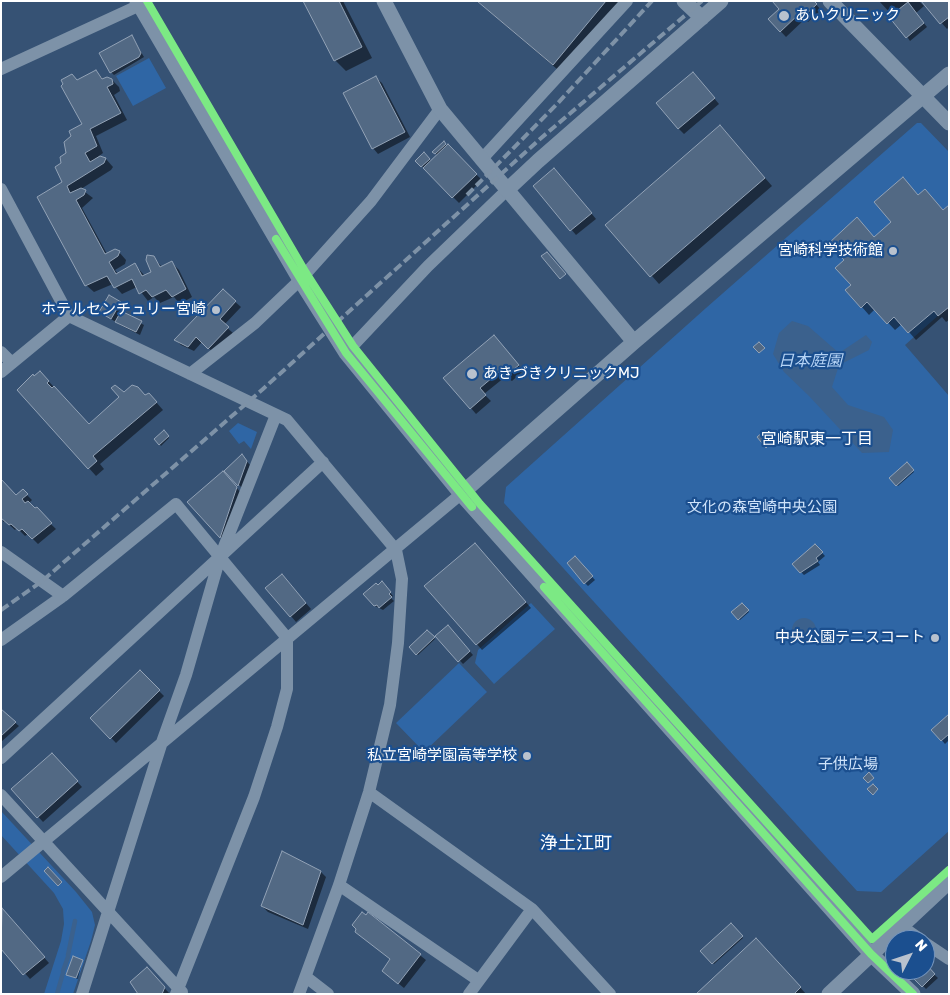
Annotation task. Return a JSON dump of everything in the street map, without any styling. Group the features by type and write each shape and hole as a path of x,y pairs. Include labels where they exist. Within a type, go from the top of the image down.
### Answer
{"street":[{"path":"384,1 440,109 634,342"},
{"path":"482,160 627,1"},
{"path":"684,1 702,18"},
{"path":"346,353 428,266 508,190 721,1"},
{"path":"830,1 949,123"},
{"path":"1,69 142,3 300,280 346,353 461,494 870,954 913,994"},
{"path":"1,878 287,638 396,550 634,342 949,74"},
{"path":"190,374 255,323 300,280 371,201 440,109"},
{"path":"1,189 69,316 287,420 396,550 402,579 398,643 390,705 369,792 339,885 299,994"},
{"path":"1,372 69,316"},
{"path":"1,352 12,363"},
{"path":"82,994 161,745 186,675 220,557 276,414"},
{"path":"1,758 322,462"},
{"path":"1,640 64,596 176,504 287,638 287,689 277,727 254,797 179,991 1,795"},
{"path":"1,552 64,596"},
{"path":"369,792 532,909 610,994"},
{"path":"829,994 949,882"},
{"path":"339,885 478,980"},
{"path":"468,994 532,909"},
{"path":"901,926 907,930"},
{"path":"935,950 949,959"},
{"path":"306,977 328,994"}],"green space":[{"path":"149,58 166,88 133,106 116,76"},
{"name":"文化の森宮崎中央公園","path":"917,123 921,123 949,152 949,306 905,345 949,396 949,831 881,892 857,891 504,503 506,487"},
{"path":"238,423 257,432 251,449 244,441 239,444 229,431"},
{"path":"531,603 555,629 494,684 475,663 478,650"},
{"path":"459,663 487,692 424,752 396,723"},
{"path":"1,811 76,892 92,912 95,925 73,994 44,994 61,941 64,924 63,909 54,893 1,835"}],"water":[{"name":"日本庭園","path":"792,321 808,326 839,353 866,335 872,342 869,350 839,365 832,387 848,405 884,417 893,430 889,452 862,453 784,372 773,354 779,333"},
{"path":"804,618 813,621 816,630 813,639 804,642 795,639 792,630 795,621"}],"building":[{"path":"303,1 339,1 362,47 334,61"},
{"path":"477,1 606,1 553,65"},
{"name":"あいクリニック","path":"772,1 814,1 817,4 802,18 799,14 780,32 768,19 779,9"},
{"path":"921,1 949,1 949,17 940,24"},
{"path":"908,2 924,23 906,38 889,17"},
{"path":"132,35 141,53 139,57 110,73 99,53"},
{"path":"96,70 102,79 107,77 112,79 113,84 107,87 121,113 90,129 97,146 85,153 90,162 100,156 106,158 104,163 67,186 70,193 81,188 86,190 84,195 76,200 105,254 115,249 120,251 118,256 109,262 116,274 135,263 142,276 151,272 146,260 147,255 154,256 160,267 172,261 186,289 172,297 166,290 152,297 146,290 139,294 132,279 114,288 107,276 85,286 37,197 62,182 55,167 61,163 60,157 66,153 64,142 71,136 69,131 82,124 61,86 63,84 61,80 72,74 77,80"},
{"path":"693,72 715,98 678,129 656,103"},
{"path":"376,76 405,132 372,149 343,93"},
{"path":"720,125 765,178 650,277 605,225"},
{"path":"444,141 446,144 435,154 432,152"},
{"path":"448,144 477,174 452,198 423,168"},
{"path":"424,152 430,159 421,167 415,161"},
{"path":"554,168 592,213 570,231 533,186"},
{"name":"宮崎科学技術館","path":"903,177 918,195 925,189 943,210 949,205 949,307 938,316 934,311 908,333 894,317 887,324 867,302 861,308 845,290 851,285 835,268 844,260 829,243 857,217 874,237 891,222 874,202"},
{"path":"547,252 566,274 560,279 541,256"},
{"name":"ホテルセンチュリー宮崎","path":"223,289 236,301 220,319 229,327 208,349 196,337 188,347 174,340"},
{"path":"109,295 121,302 111,319 99,312"},
{"path":"121,311 142,321 136,332 115,322"},
{"name":"あきづきクリニックMJ","path":"494,335 519,365 506,376 499,372 480,388 486,395 470,409 443,378"},
{"path":"759,342 765,348 759,353 753,347"},
{"path":"40,371 49,381 47,383 52,388 54,386 89,424 119,397 111,388 115,385 124,392 132,385 138,387 145,395 149,393 157,402 93,456 97,461 88,469 17,390 33,374 34,376"},
{"path":"164,430 169,436 159,445 154,439"},
{"path":"764,431 773,441 766,448 757,437"},
{"path":"242,454 247,461 238,486 224,471"},
{"path":"907,462 914,470 896,486 889,478"},
{"path":"223,471 237,487 220,538 187,502"},
{"path":"1,479 16,495 23,489 28,494 22,499 25,503 28,501 35,508 37,507 52,523 32,539 22,529 19,531 1,518"},
{"path":"475,543 526,602 476,645 424,586"},
{"path":"815,544 823,552 816,558 818,561 800,573 792,564"},
{"path":"575,556 593,576 584,584 567,563"},
{"path":"282,574 306,603 290,617 265,588"},
{"path":"382,581 391,592 389,594 392,597 379,608 377,605 374,606 363,594 376,583 378,585"},
{"path":"742,603 749,610 738,620 731,612"},
{"path":"448,625 470,651 458,662 435,636"},
{"path":"427,630 435,637 416,655 409,647"},
{"path":"140,670 160,690 110,739 90,718"},
{"path":"1,709 16,722 1,736"},
{"path":"949,714 949,734 941,741 931,730"},
{"path":"52,753 78,781 37,818 11,789"},
{"path":"869,772 874,778 868,783 863,778"},
{"path":"873,784 878,789 873,795 867,789"},
{"path":"282,851 321,871 303,925 261,906"},
{"path":"48,867 62,882 58,886 44,871"},
{"path":"2,908 45,957 23,975 1,949"},
{"path":"362,912 366,915 368,912 421,954 398,984 382,971 390,959 355,932 356,929 352,925"},
{"path":"731,923 743,936 712,964 700,951"},
{"path":"756,938 801,987 794,994 696,994"},
{"path":"73,956 83,960 76,978 66,975"},
{"path":"147,967 165,987 162,994 138,994 130,982"},
{"path":"915,980 929,980 922,987"}],"waterway":[{"path":"68,955 75,921"},
{"path":"63,971 68,957"},
{"path":"57,994 63,973"}],"railway":[{"path":"467,195 557,104 652,1"},
{"path":"1,610 41,582 263,389 540,139 702,1"}],"cycle path":[{"path":"147,1 306,273 353,346 480,504 872,939 949,870"},
{"path":"276,239 346,353 472,507"},
{"path":"544,587 871,954 913,994"}],"place":[{"name":"あいクリニック","path":"784,16"},
{"name":"宮崎科学技術館","path":"893,251"},
{"name":"ホテルセンチュリー宮崎","path":"216,310"},
{"name":"あきづきクリニックMJ","path":"472,374"},
{"name":"中央公園テニスコート","path":"935,638"},
{"name":"私立宮崎学園高等学校","path":"527,756"}],"district":[{"name":"宮崎駅東一丁目","path":"817,439"},
{"name":"浄土江町","path":"576,844"}],"park label":[{"name":"子供広場","path":"848,765"}]}
